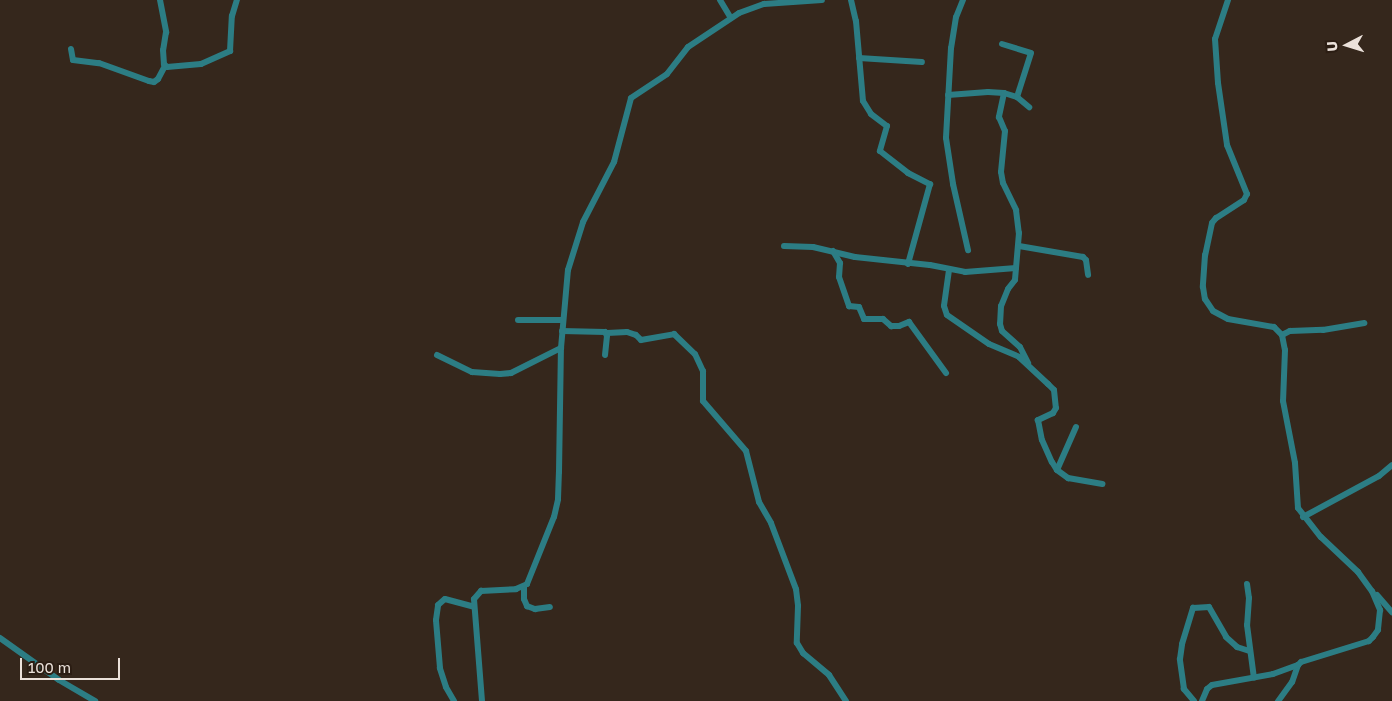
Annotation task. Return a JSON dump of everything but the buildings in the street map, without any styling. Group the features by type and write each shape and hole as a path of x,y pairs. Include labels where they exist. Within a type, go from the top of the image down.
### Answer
{"street":[{"path":"71,49 73,60 99,63 154,82 158,79 165,66 163,50 166,32 160,0"},
{"path":"165,66 201,64 230,51 232,16 237,0"},
{"path":"720,0 731,18"},
{"path":"550,607 541,609 530,608 524,599 524,587 548,535 558,499 561,348 568,270 589,208 614,162 631,98 667,74 688,47 731,18 764,4 822,0"},
{"path":"850,0 856,21 864,104 886,126 880,151 908,173 930,184 908,264"},
{"path":"963,0 956,17 951,48 948,95 948,153 968,250"},
{"path":"1228,0 1215,39 1218,83 1227,145 1247,194 1244,200 1216,218 1212,224 1206,255 1203,287 1205,299 1213,311 1220,315 1252,324 1274,327 1282,335 1285,350 1283,401 1295,463 1296,502 1304,517 1358,572 1372,591 1392,612"},
{"path":"1002,44 1031,53 1017,98"},
{"path":"859,58 922,62"},
{"path":"948,95 988,92 1004,93 1017,98 1029,107"},
{"path":"1004,93 999,117 1005,131 1001,172 1003,183 1016,210 1019,246 1015,280 1008,289 1001,306 1000,324 1002,331 1020,347 1030,366"},
{"path":"784,246 833,251 855,257 930,265 965,272 1016,268"},
{"path":"1019,246 1083,257 1086,260 1088,275"},
{"path":"833,251 840,263 839,277 846,292 849,306 859,307 864,319 883,319 891,326 909,322 946,372"},
{"path":"949,270 944,306 947,315 990,344 1019,357 1054,390 1056,408 1053,413 1038,420 1042,440 1057,470 1076,480 1102,484"},
{"path":"518,320 563,320"},
{"path":"1282,335 1290,331 1323,330 1364,323"},
{"path":"562,331 627,332 636,334 641,340 674,334 699,359 703,371 704,402 746,451 759,502 772,523 796,589 798,606 797,643 803,653 829,675 846,701"},
{"path":"605,355 607,333"},
{"path":"437,355 472,372 500,374 511,373 561,348"},
{"path":"1057,470 1076,427"},
{"path":"1304,517 1379,476 1392,465"},
{"path":"1247,584 1249,650 1254,678"},
{"path":"482,701 474,599 481,591 524,587"},
{"path":"1202,701 1206,689 1212,685 1273,674 1304,661 1369,641 1378,630 1380,610 1372,591"},
{"path":"454,701 446,686 440,668 436,620 438,606 445,599 474,607"},
{"path":"1194,701 1184,689 1180,659 1182,644 1193,608 1209,608 1226,637 1237,646 1249,650"},
{"path":"0,638 59,680 95,701"},
{"path":"1278,701 1292,682 1298,665"}]}
